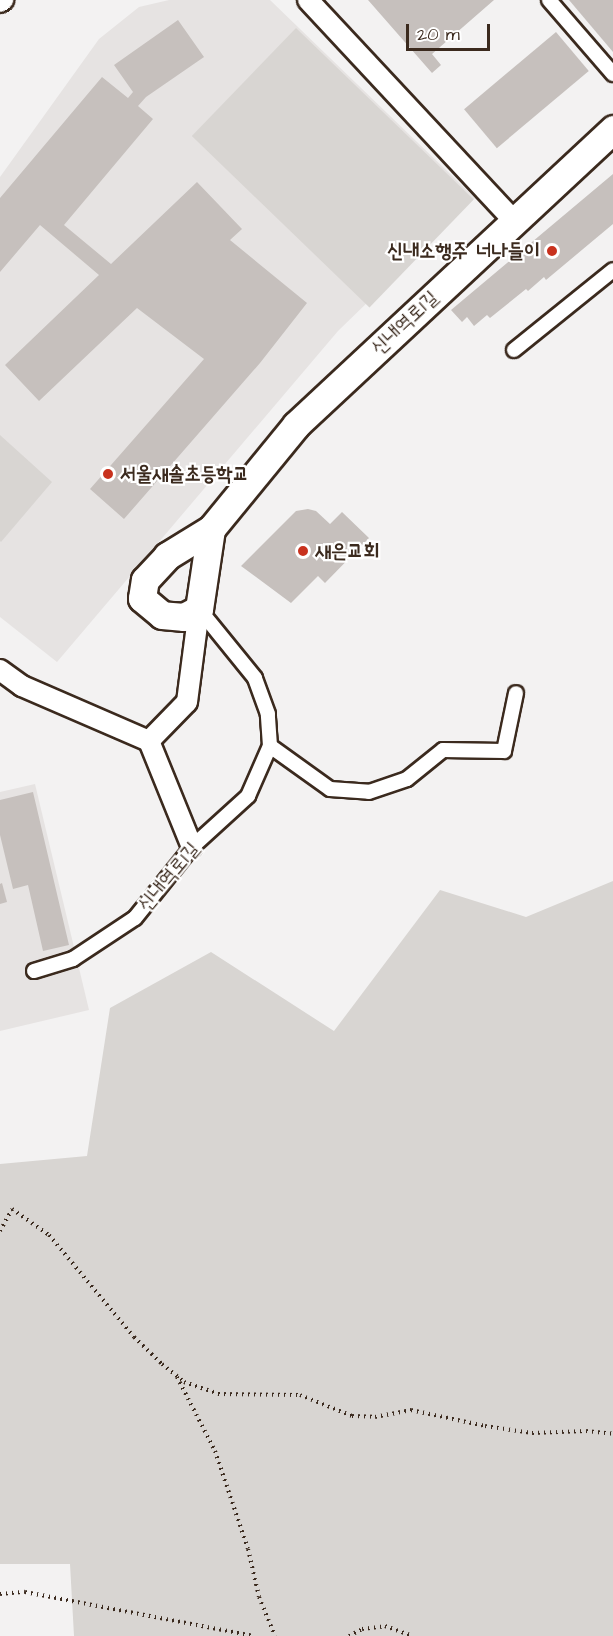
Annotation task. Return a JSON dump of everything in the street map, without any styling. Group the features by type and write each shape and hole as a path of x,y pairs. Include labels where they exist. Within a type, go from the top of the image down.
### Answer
{"street":[{"path":"308,0 514,221"},
{"name":"신내역로1길","path":"199,609 184,618 162,615 142,598 145,580 166,556 210,529 296,425 613,129"},
{"path":"149,741 187,702 210,529"},
{"path":"0,670 22,686 149,741 192,847"}],"lane":[{"path":"549,0 613,74"},
{"path":"514,350 613,270"},
{"name":"신내역로1길","path":"34,971 74,959 135,918 192,847 248,796 270,746 268,714 255,678 199,609"},
{"path":"270,746 330,789 369,792 407,778 443,750 504,751 516,693"}],"path":[{"path":"0,1231 12,1209 49,1235 134,1337 184,1382 218,1394 300,1395 352,1416 375,1417 411,1410 485,1426 532,1433 586,1431 613,1434"},
{"path":"177,1377 215,1451 248,1549 259,1597 275,1636"},
{"path":"0,1594 25,1592 254,1636"},
{"path":"349,1636 362,1629 386,1626 412,1636"}],"shaded area":[{"name":"서울새솔초등학교","path":"169,0 270,0 475,198 338,331 57,662 0,617 0,177 99,39 139,7"},
{"path":"296,28 474,200 369,307 192,136"},
{"path":"0,435 52,482 1,542 0,541"},
{"path":"35,784 89,1010 0,1031 0,792"},
{"path":"613,881 613,1636 74,1636 70,1564 0,1564 0,1164 87,1156 110,1008 211,952 334,1031 440,890 526,917"}],"building":[{"path":"368,0 494,0 432,54 441,65 432,73"},
{"path":"569,0 613,0 613,52"},
{"path":"178,20 204,57 146,97 138,106 153,119 64,225 111,264 197,182 242,229 230,240 307,303 260,363 124,519 90,489 204,359 137,308 39,401 5,365 99,275 40,225 0,272 0,198 102,77 128,98 133,92 114,65"},
{"path":"556,32 589,71 497,148 464,109"},
{"name":"신내소행주 너나들이","path":"613,174 613,224 546,280 544,277 528,291 526,289 490,318 487,315 474,326 467,317 462,322 451,310"},
{"path":"308,509 316,511 330,524 342,512 369,538 325,583 318,576 291,603 241,566 296,511"},
{"path":"33,792 69,945 43,951 28,885 13,889 0,835 0,800"},
{"path":"2,883 7,902 0,904 0,884"}],"place":[{"name":"신내소행주 너나들이","path":"552,251"},
{"name":"서울새솔초등학교","path":"108,474"},
{"name":"새은교회","path":"303,551"}]}
